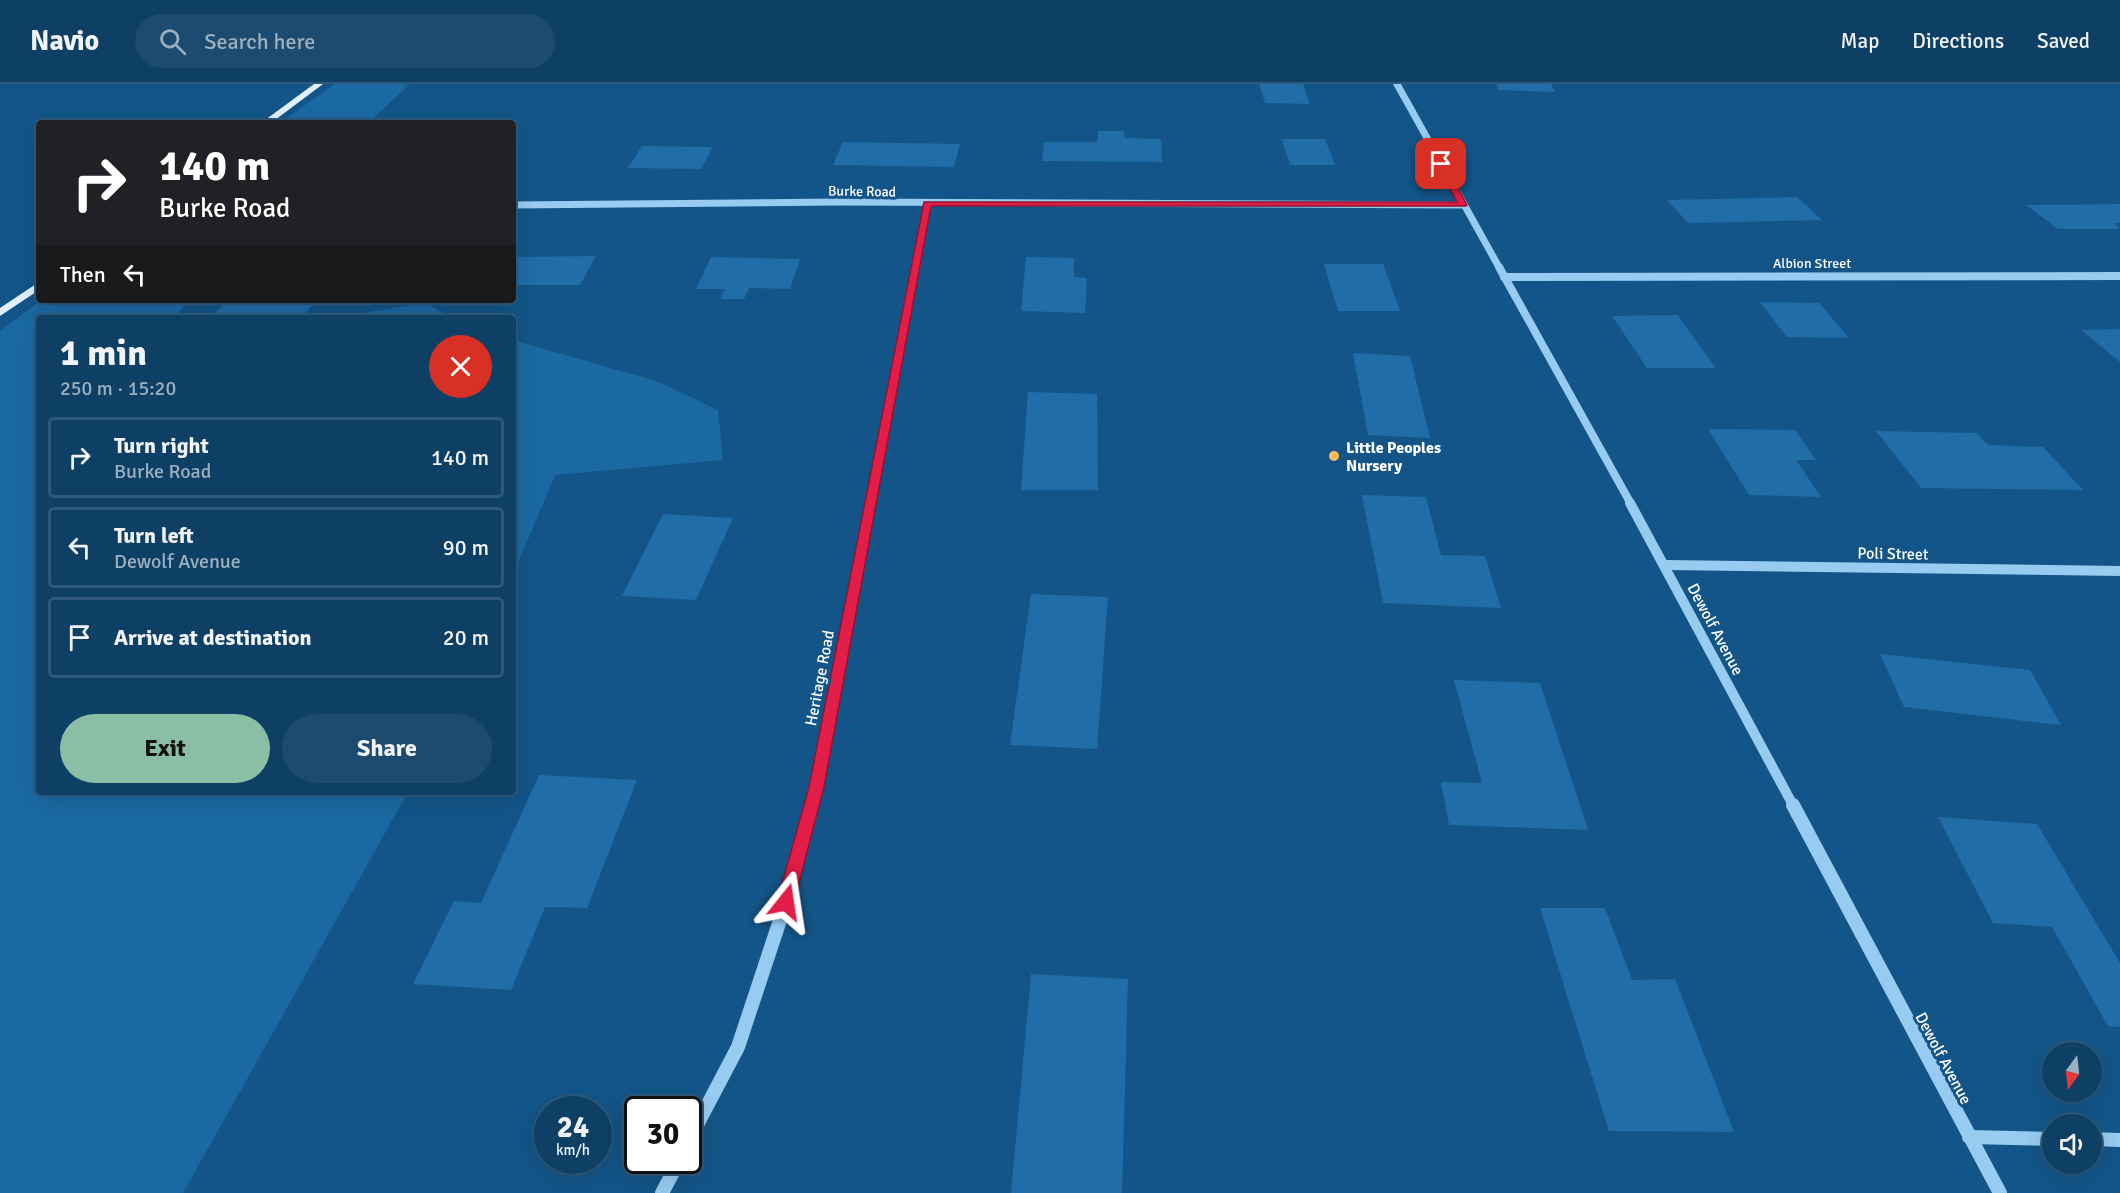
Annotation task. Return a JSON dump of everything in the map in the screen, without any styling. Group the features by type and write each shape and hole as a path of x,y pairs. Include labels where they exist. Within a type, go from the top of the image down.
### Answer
{"main road":[{"path":"269,120 319,84"},
{"path":"0,313 36,287"}],"street":[{"name":"Dewolf Avenue","path":"1397,84 1665,565 2000,1193"},
{"name":"Burke Road","path":"516,205 839,202 1463,205"},
{"name":"Heritage Road","path":"702,1115 738,1047 786,902 817,787 927,204"},
{"name":"Albion Street","path":"1504,277 2120,276"},
{"name":"Poli Street","path":"1665,565 2120,571"},
{"path":"1969,1137 2042,1139"},
{"path":"2102,1139 2120,1140"},
{"path":"662,1193 672,1174"}],"shaded area":[{"path":"335,84 410,84 371,120 283,120"},
{"path":"37,303 185,303 177,315 36,315 36,795 406,795 183,1193 0,1193 0,331"},
{"path":"426,303 447,315 364,315 368,312"},
{"path":"516,341 659,382 718,410 723,460 555,475 516,568"}],"building":[{"path":"1259,84 1303,84 1310,104 1265,103"},
{"path":"1496,84 1551,84 1555,92 1499,90"},
{"path":"1098,131 1124,131 1125,138 1161,139 1162,162 1042,161 1044,142 1097,142"},
{"path":"1282,139 1325,139 1335,165 1290,165"},
{"path":"843,142 960,144 954,167 833,165"},
{"path":"642,146 713,147 701,169 628,168"},
{"path":"1797,197 1822,220 1688,223 1667,200"},
{"path":"2120,204 2120,223 2114,223 2120,229 2058,229 2026,205"},
{"path":"596,256 580,285 516,285 516,257"},
{"path":"711,257 800,259 790,289 749,288 744,299 720,299 725,289 696,289"},
{"path":"1026,257 1074,258 1074,277 1087,278 1085,313 1021,311"},
{"path":"1324,264 1383,264 1400,311 1338,311"},
{"path":"1760,302 1819,303 1849,338 1787,337"},
{"path":"225,303 314,303 304,315 213,315"},
{"path":"1677,315 1716,368 1647,368 1612,316"},
{"path":"2120,329 2120,362 2081,330"},
{"path":"1353,353 1410,356 1430,438 1368,435"},
{"path":"1028,392 1097,394 1098,490 1021,490"},
{"path":"1708,429 1795,430 1816,460 1796,460 1821,497 1749,495"},
{"path":"1876,431 1977,433 1988,445 2043,447 2083,490 1921,488"},
{"path":"1362,495 1426,497 1441,555 1485,556 1501,608 1383,603"},
{"path":"663,514 733,518 696,600 622,596"},
{"path":"1031,594 1108,597 1097,749 1010,745"},
{"path":"1880,654 2030,670 2061,725 1904,707"},
{"path":"1454,680 1540,683 1588,830 1449,825 1441,782 1482,783"},
{"path":"539,775 637,780 587,908 545,907 511,990 413,984 454,901 481,903"},
{"path":"1938,817 2037,824 2120,963 2120,1027 2108,1026 2052,927 1993,923"},
{"path":"1540,908 1605,908 1632,980 1675,979 1734,1132 1609,1131"},
{"path":"1031,974 1128,979 1122,1193 1011,1193"}],"place":[{"name":"Little Peoples Nursery","path":"1334,456"}],"route":[{"path":"786,902 817,787 927,204 1463,205 1441,164"}]}
